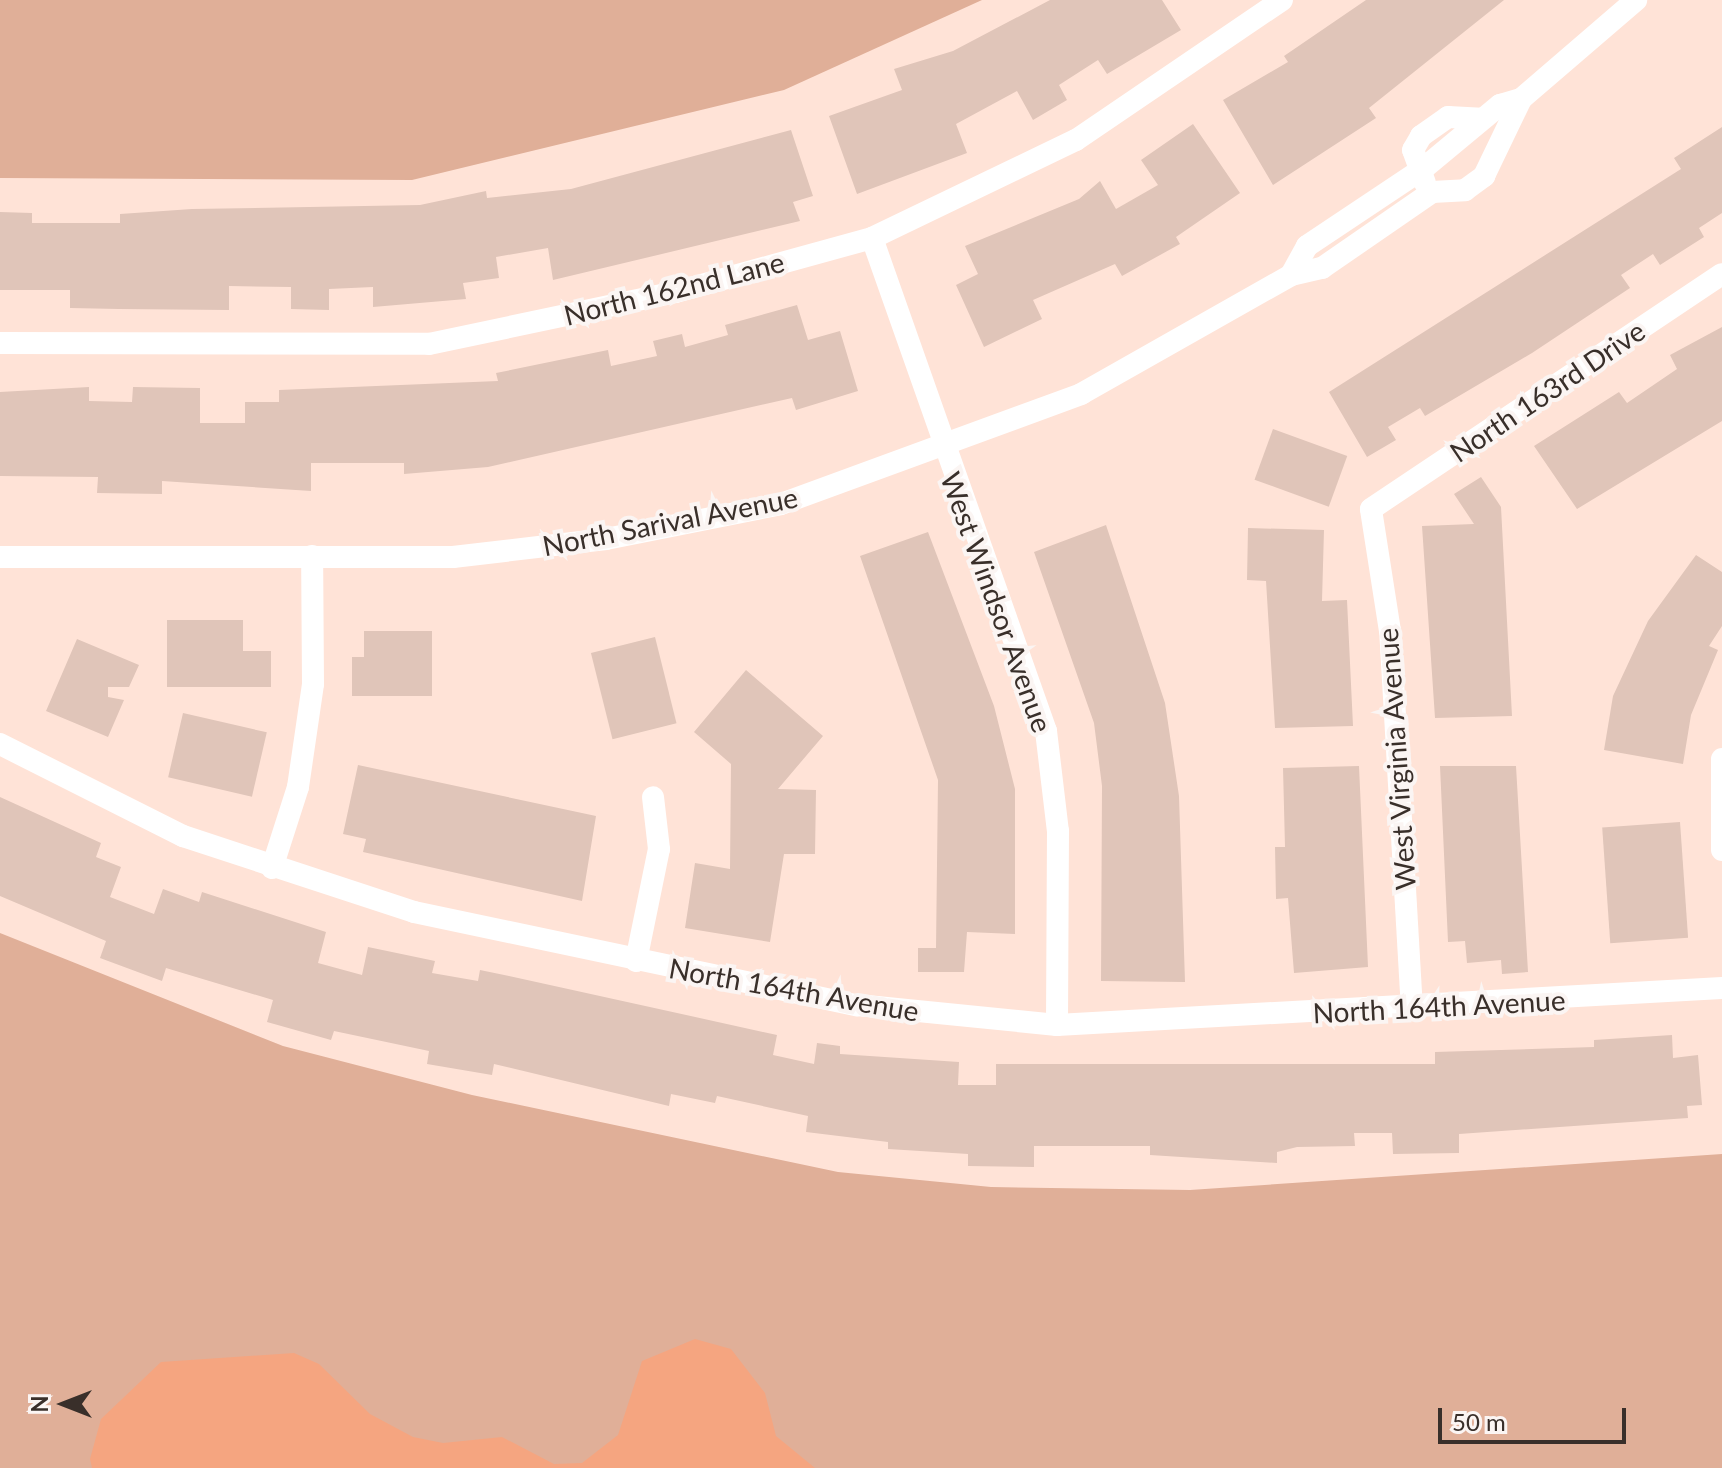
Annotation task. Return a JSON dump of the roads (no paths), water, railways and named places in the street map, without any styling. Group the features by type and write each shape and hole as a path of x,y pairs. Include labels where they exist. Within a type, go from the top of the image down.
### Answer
{"street":[{"name":"North 162nd Lane","path":"0,343 429,344 676,292 872,238 1076,140 1282,0"},
{"name":"North Sarival Avenue","path":"1291,275 1307,246 1361,207 1417,173 1413,150 1428,129 1448,117 1481,119 1521,99 1636,0"},
{"name":"North Sarival Avenue","path":"0,557 453,557 606,539 781,504 943,450 1081,394 1291,275 1322,268 1432,192 1465,190 1484,176 1521,99"},
{"path":"1417,173 1432,192"},
{"path":"1361,207 1377,229"},
{"name":"West Windsor Avenue","path":"872,238 943,450 1046,731 1058,831 1057,1025"},
{"name":"North 163rd Drive","path":"1371,509 1722,274"},
{"name":"West Virginia Avenue","path":"1371,509 1390,631 1412,1010"},
{"path":"272,868 298,787 313,684 312,556"},
{"name":"North 164th Avenue","path":"0,744 183,836 272,868 414,912 857,1005 1057,1025 1412,1010 1722,988"},
{"path":"1722,759 1722,850"},
{"path":"636,961 659,849 653,797"}]}
